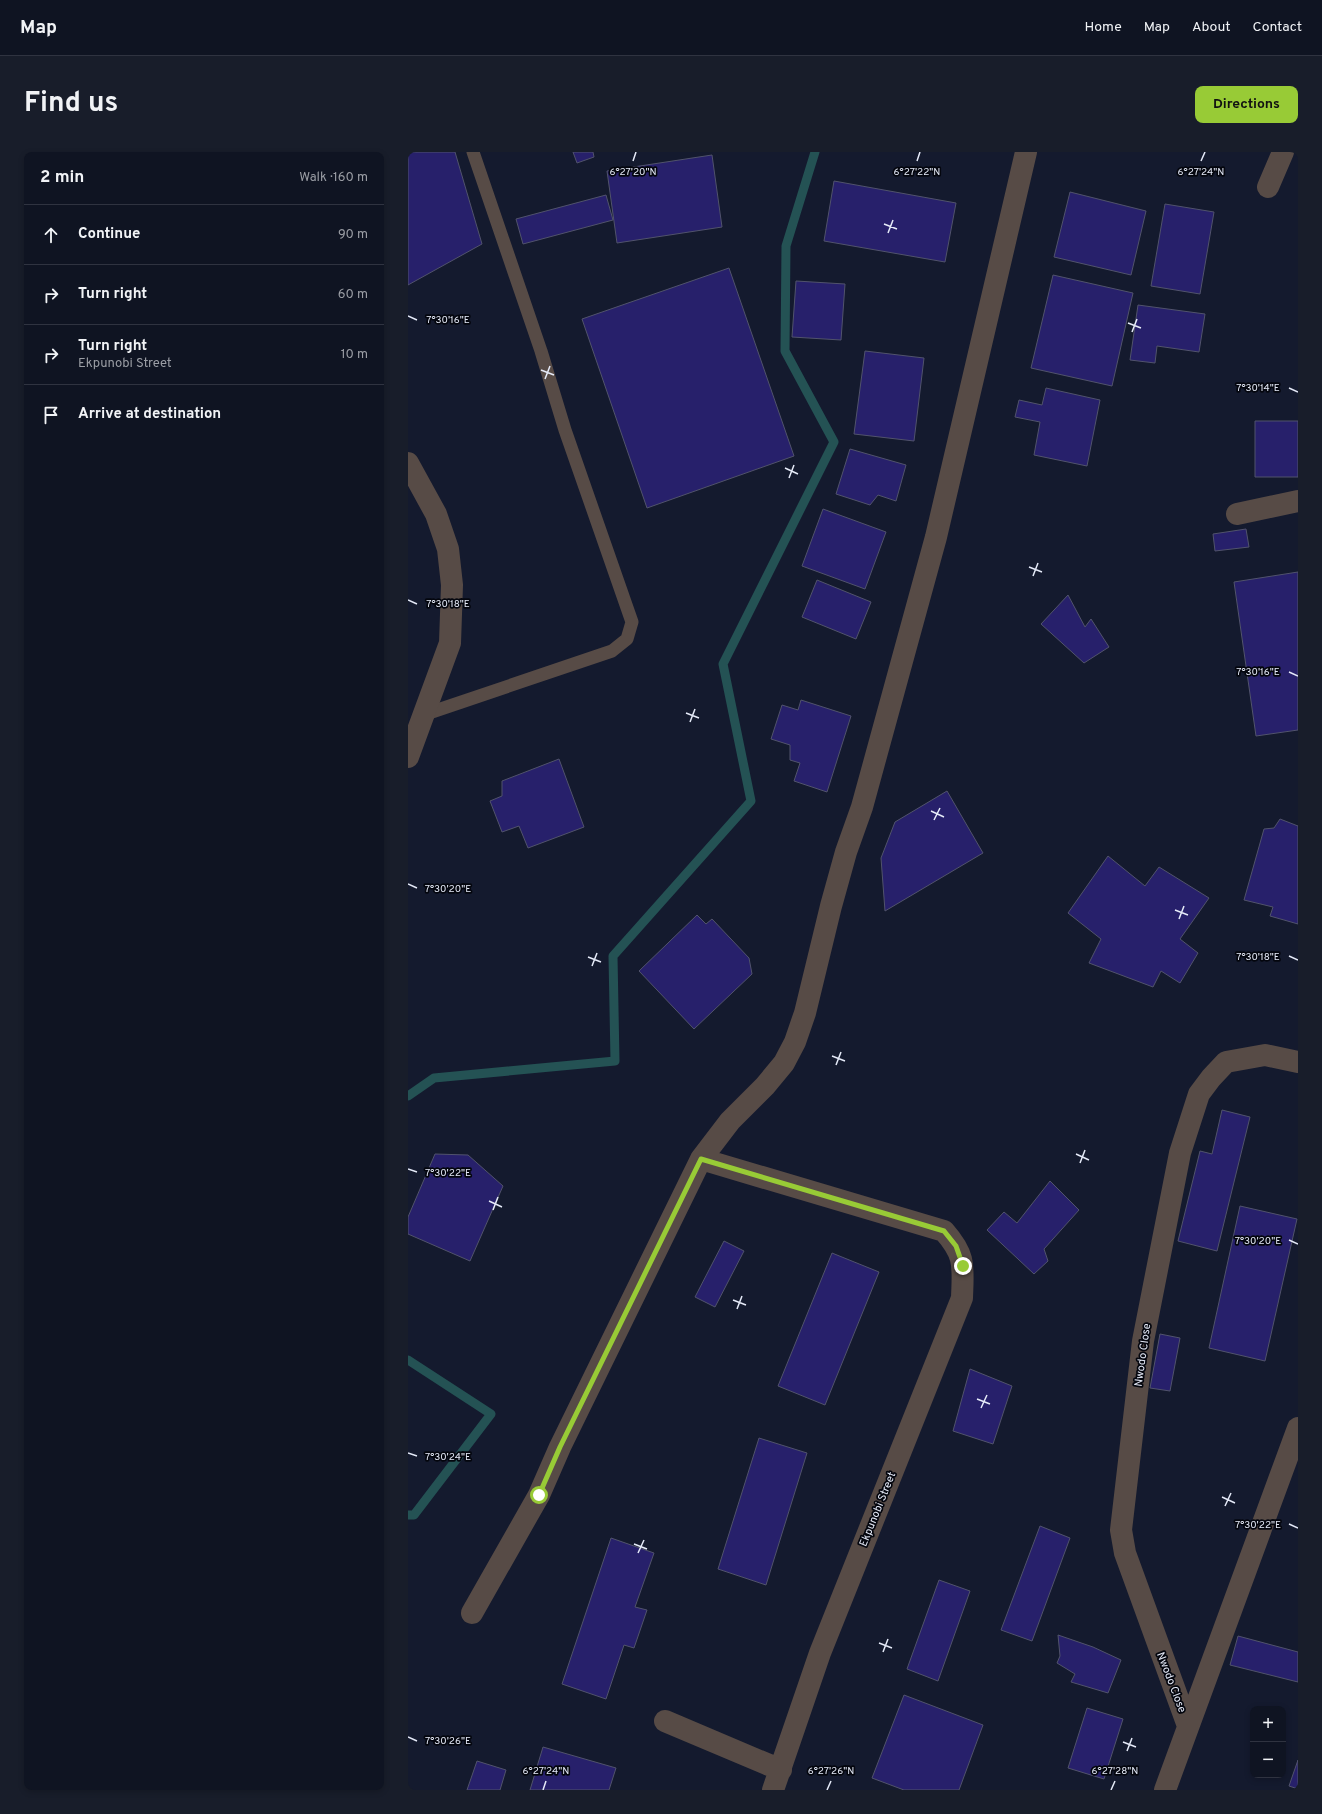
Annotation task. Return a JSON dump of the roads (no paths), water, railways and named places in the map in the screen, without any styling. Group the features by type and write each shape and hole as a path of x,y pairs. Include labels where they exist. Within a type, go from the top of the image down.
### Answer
{"street":[{"path":"472,1613 539,1495 560,1447 701,1159 730,1122 765,1086 784,1063 795,1042 805,1013 830,906 846,852 862,807 936,537 1026,152"},
{"path":"1268,187 1283,152"},
{"path":"408,463 436,514 448,549 452,585 450,643 408,757"},
{"path":"1237,514 1298,501"},
{"name":"Nwodo Close","path":"1188,1726 1125,1553 1122,1530 1143,1341 1180,1153 1199,1094 1226,1062 1265,1055 1298,1062"},
{"name":"Ekpunobi Street","path":"701,1159 944,1231 956,1246 963,1266 962,1298 820,1652 773,1790"},
{"name":"Nwodo Close","path":"1165,1790 1298,1428"},
{"path":"665,1721 781,1770"}],"lane":[{"path":"424,715 612,651 627,639 632,622 565,430 541,351 473,152"}],"waterway":[{"path":"408,1096 434,1078 615,1061 613,956 751,801 723,664 834,442 785,351 786,246 815,152"},
{"path":"408,1360 491,1414 414,1515 408,1515"}]}
